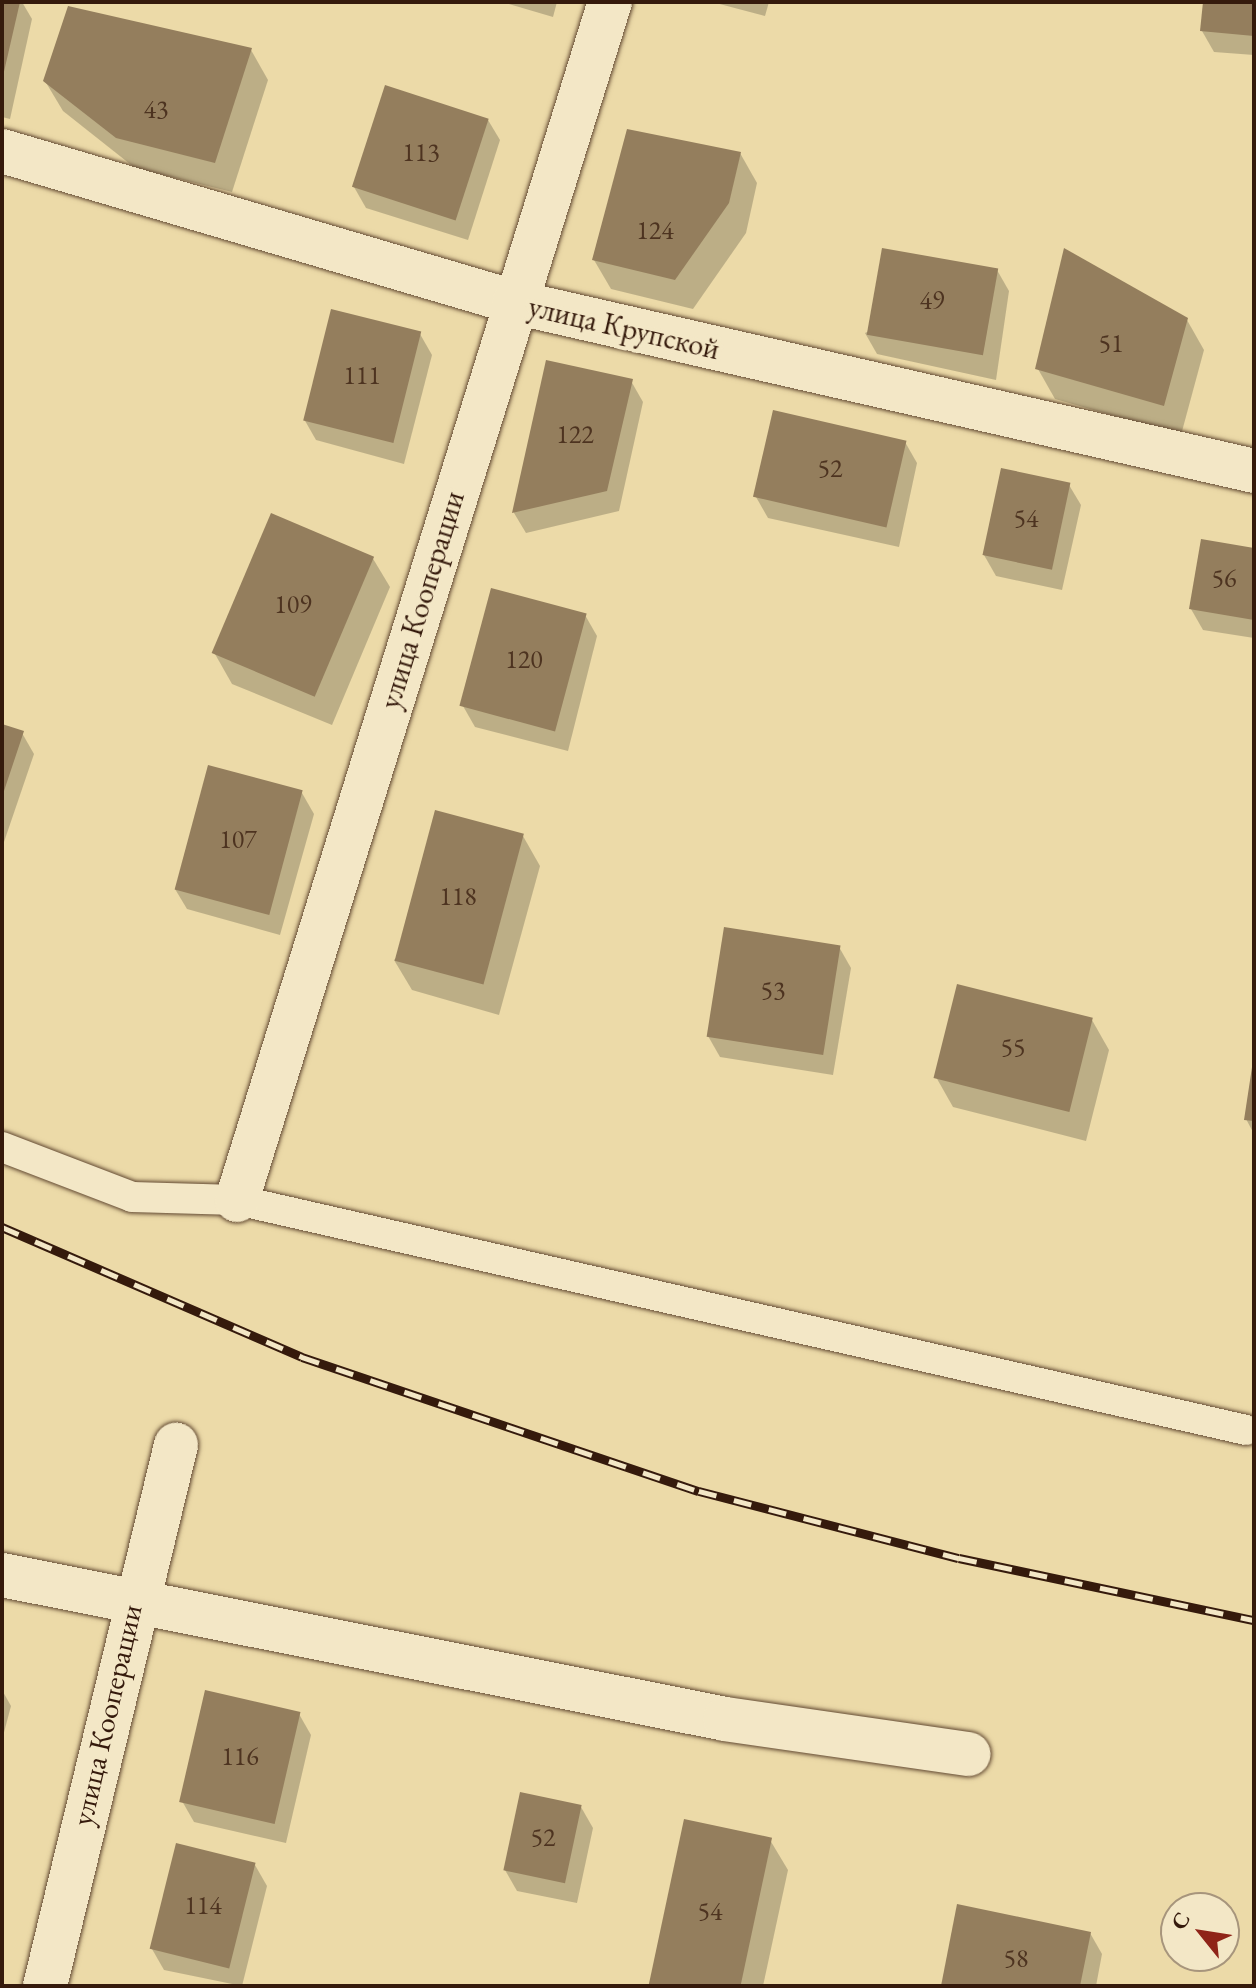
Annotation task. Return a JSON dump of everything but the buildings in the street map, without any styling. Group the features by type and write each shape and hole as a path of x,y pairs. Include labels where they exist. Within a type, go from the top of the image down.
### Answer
{"street":[{"name":"улица Кооперации","path":"237,1200 514,302 610,2"},
{"name":"улица Крупской","path":"2,151 514,302 1254,471"},
{"name":"улица Кооперации","path":"45,1986 135,1597 176,1445"},
{"path":"2,1575 135,1597 725,1719 968,1754"}],"lane":[{"path":"2,1147 132,1197 237,1200 1246,1430"}],"railway":[{"path":"2,1227 302,1357 699,1491 959,1558 1254,1620"}]}
